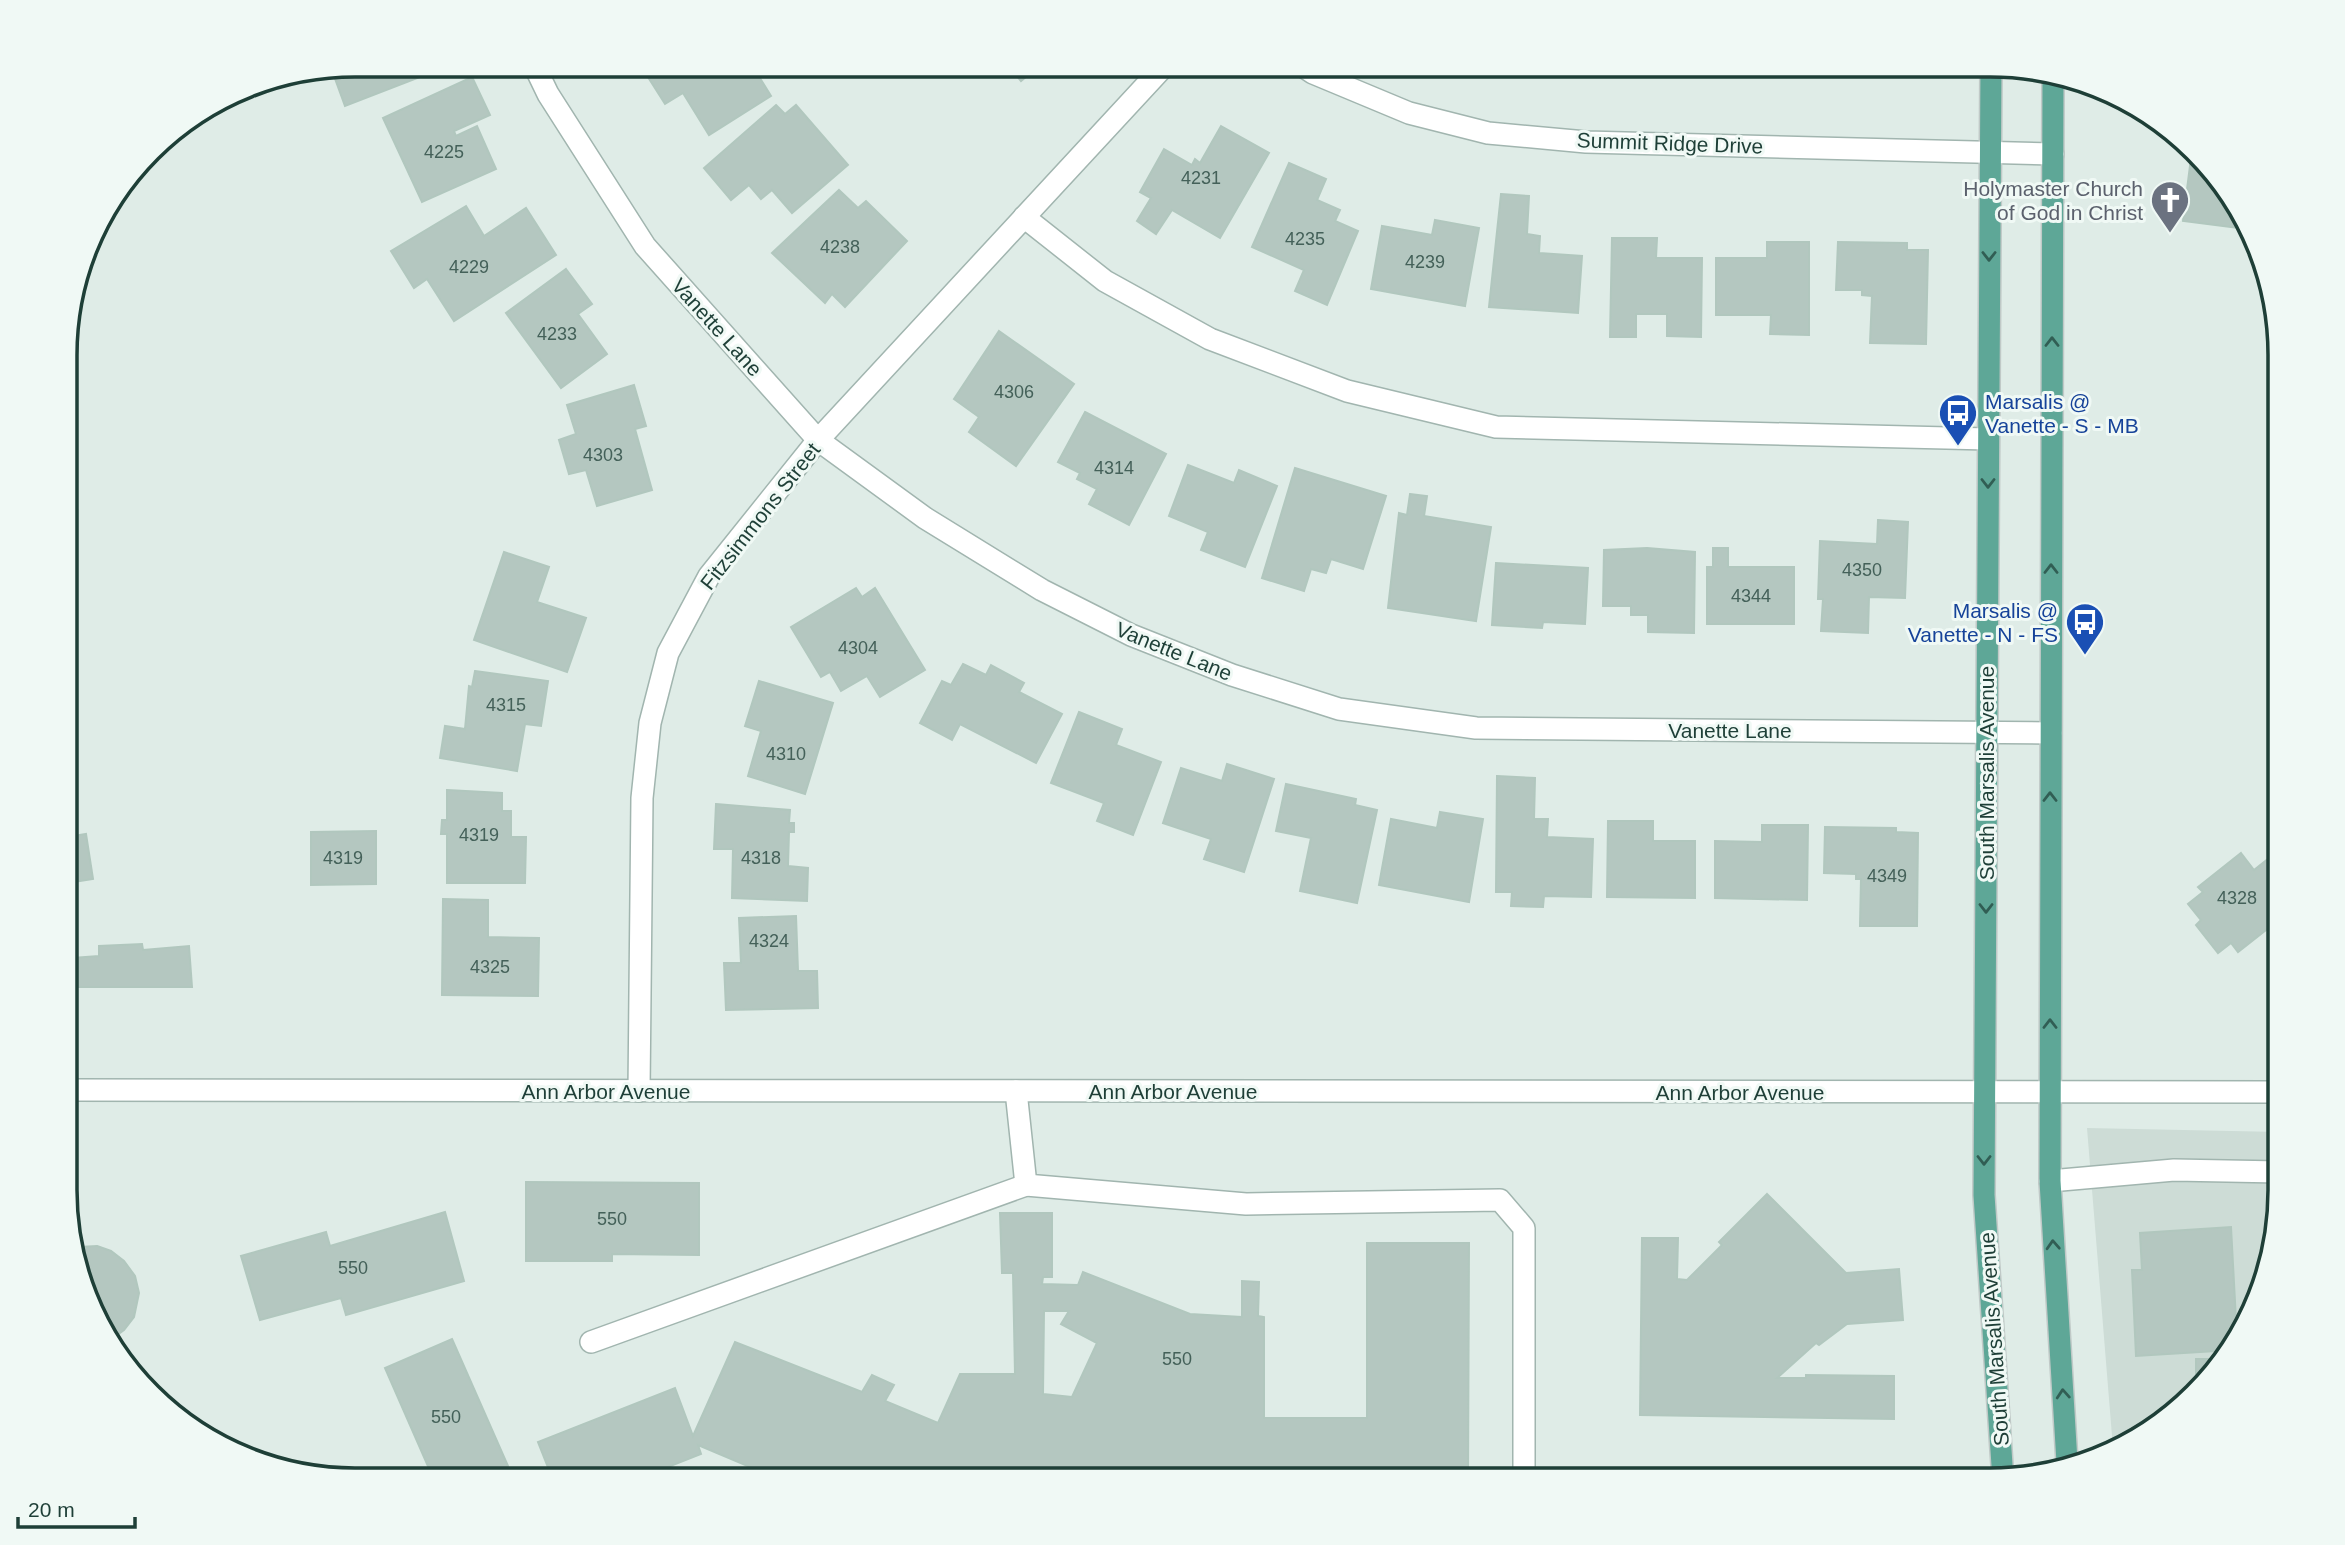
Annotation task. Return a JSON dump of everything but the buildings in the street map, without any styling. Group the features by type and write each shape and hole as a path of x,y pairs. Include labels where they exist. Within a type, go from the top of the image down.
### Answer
{"main road":[{"name":"South Marsalis Avenue","path":"1991,77 1984,1195 2002,1467"},
{"path":"2053,84 2050,1181 2067,1457"}],"street":[{"name":"Vanette Lane","path":"540,77 645,246 818,440 925,518 1042,590 1131,635 1232,676 1339,709 1476,728 2051,733"},
{"name":"Fitzsimmons Street","path":"639,1091 642,798 650,723 668,653 709,576 818,440 1154,77"},
{"name":"Summit Ridge Drive","path":"1323,77 1409,113 1488,133 1586,142 2053,153"},
{"path":"1024,217 1105,281 1210,339 1346,391 1496,426 1988,439"},
{"name":"Ann Arbor Avenue","path":"77,1090 2268,1093"},
{"path":"1016,1091 1026,1185"},
{"path":"2050,1181 2174,1170 2268,1172"},
{"path":"591,1342 1026,1185 1246,1204 1500,1200 1524,1228 1524,1468"}],"shaded area":[{"path":"2087,1128 2268,1132 2268,1190 2263,1244 2247,1296 2231,1329 2211,1359 2187,1387 2159,1411 2112,1439"}],"place":[{"name":"Holymaster Church of God in Christ","path":"2170,234"},
{"name":"Marsalis @ Vanette - S - MB","path":"1958,447"},
{"name":"Marsalis @ Vanette - N - FS","path":"2085,656"}]}
